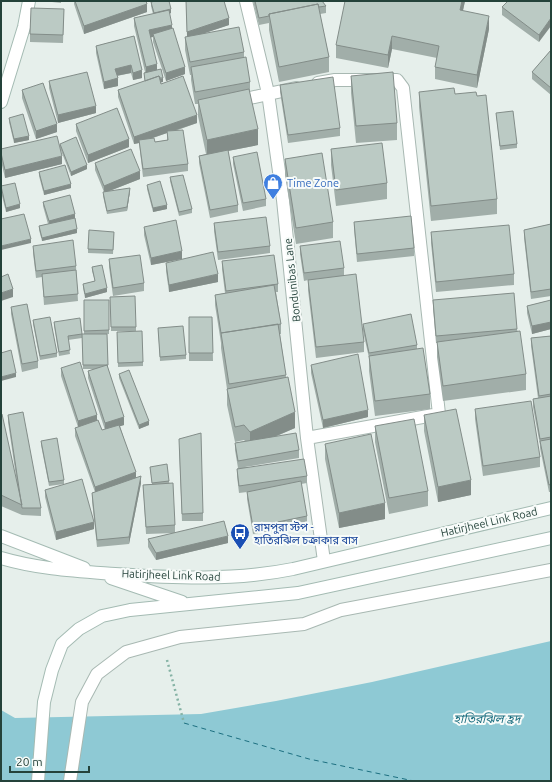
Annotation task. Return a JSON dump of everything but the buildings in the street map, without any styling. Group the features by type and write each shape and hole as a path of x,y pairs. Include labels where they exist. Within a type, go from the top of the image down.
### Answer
{"street":[{"path":"1,102 24,27 29,1"},
{"name":"Bondunibas Lane","path":"246,1 268,93 283,200 308,438 324,561"},
{"path":"224,105 268,93 335,80 397,80 403,88 439,414 308,438"},
{"name":"Hatirjheel Link Road","path":"1,558 54,569 95,572 214,578 272,573 551,508"},
{"path":"1,536 95,572 187,604"},
{"path":"38,781 44,702 52,670 62,644 79,629 102,616 187,604 298,593 551,538"},
{"path":"70,781 82,702 97,674 126,652 180,637 304,624 341,610 551,570"}],"path":[{"path":"162,642 184,723"}],"water":[{"name":"হাতিরঝিল হ্রদ","path":"551,641 551,781 1,781 1,710 15,718 201,714 372,682"}],"ferry route":[{"path":"184,723 309,759 414,781"}],"place":[{"name":"Time Zone","path":"273,200"},
{"name":"রামপুরা স্টপ - হাতিরঝিল চক্রাকার বাস","path":"240,550"}]}
